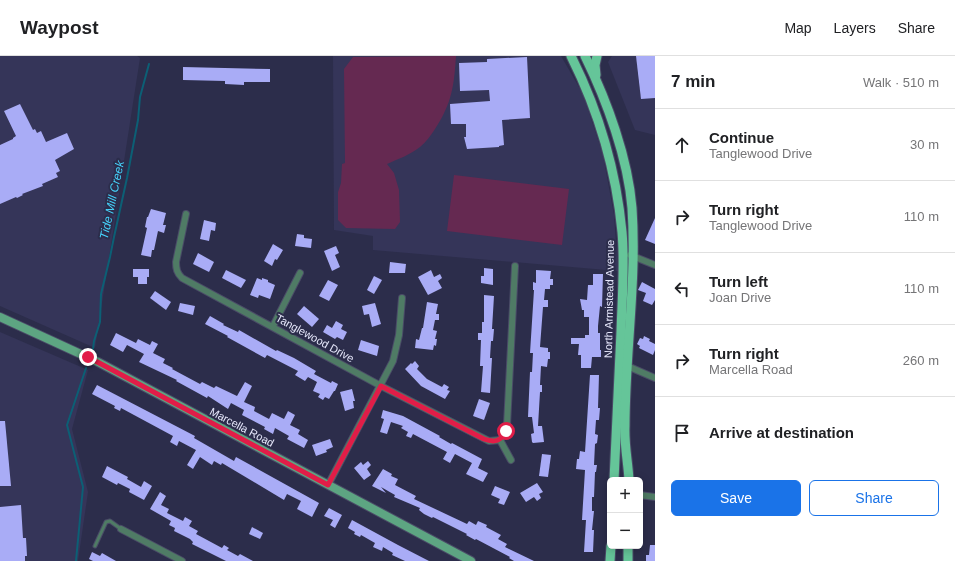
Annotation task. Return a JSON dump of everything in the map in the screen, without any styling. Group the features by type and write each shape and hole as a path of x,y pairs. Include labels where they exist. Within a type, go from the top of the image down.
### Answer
{"main road":[{"name":"North Armistead Avenue","path":"571,56 591,100 604,137 613,172 619,208 623,252 623,364 625,432 629,477"},
{"name":"North Armistead Avenue","path":"585,56 597,80 611,117 626,171 632,207 633,256 614,477"},
{"path":"597,56 595,65 597,80"},
{"path":"610,561 611,549"},
{"path":"628,549 628,561"}],"street":[{"name":"Tanglewood Drive","path":"186,214 176,262 176,269 177,274 188,282 273,326 381,386 484,439 495,441 500,440"},
{"path":"623,252 655,265"},
{"path":"511,460 500,440 506,431 507,425 515,266"},
{"path":"273,326 300,273"},
{"path":"328,485 381,386 396,353 402,298"},
{"name":"Marcella Road","path":"0,317 93,360 471,561"},
{"path":"623,364 655,378"},
{"path":"643,495 655,497"},
{"path":"121,529 182,561"}],"lane":[{"path":"95,546 106,522 110,521 121,529"}],"shaded area":[{"path":"0,56 137,56 140,58 95,348 0,306"},
{"path":"333,56 561,56 583,94 603,155 614,215 618,271 373,250 373,236 334,230"},
{"path":"456,56 451,94 441,120 420,147 404,157 387,164 394,173 399,190 400,222 395,229 346,228 338,220 338,192 341,183 342,164 345,163 344,69 353,57"},
{"path":"612,56 655,56 655,135 635,130 608,62"},
{"path":"454,175 569,189 562,245 447,231"},
{"path":"0,332 88,370 72,429 88,492 78,561 0,561"}],"building":[{"path":"636,56 655,56 655,98 641,99"},
{"path":"527,57 530,118 502,120 504,145 499,147 467,149 464,137 466,137 466,124 451,124 450,104 490,101 489,90 460,91 459,63 487,62 487,59"},
{"path":"183,67 270,69 270,82 244,82 244,85 225,84 225,81 183,80"},
{"path":"20,104 33,130 35,129 37,133 41,131 46,142 67,133 74,149 55,160 60,171 56,173 58,177 42,184 43,186 0,204 0,145 16,136 4,111"},
{"path":"151,209 166,213 163,225 166,225 164,233 158,231 151,257 141,255 147,228 145,227 147,217"},
{"path":"655,218 655,244 645,240"},
{"path":"204,220 216,223 215,231 211,230 209,241 200,239"},
{"path":"297,234 304,235 304,238 312,239 311,248 295,246"},
{"path":"273,244 283,250 277,260 275,259 272,266 264,261"},
{"path":"336,246 339,253 335,255 340,267 332,271 324,251"},
{"path":"198,253 214,262 209,272 193,264"},
{"path":"390,262 406,264 405,273 389,273"},
{"path":"484,268 493,269 493,285 481,283 481,276 484,276"},
{"path":"133,269 149,269 147,284 138,284 138,277 133,277"},
{"path":"226,270 246,280 241,288 222,278"},
{"path":"431,270 434,277 440,274 442,278 438,281 442,288 428,295 418,277"},
{"path":"536,270 551,271 550,279 553,279 553,285 550,285 550,289 545,289 544,300 548,300 548,307 543,307 540,347 548,348 548,352 550,352 550,359 548,359 547,367 541,366 540,385 542,385 542,392 540,392 538,426 542,426 544,442 533,443 531,434 534,433 532,417 528,417 530,372 532,372 533,353 530,353 534,290 533,282 536,283"},
{"path":"593,274 603,274 602,307 600,306 598,326 598,333 600,333 601,357 592,357 591,368 581,368 581,355 578,355 579,344 571,344 571,338 585,338 585,335 589,335 589,317 584,317 584,310 582,310 580,299 587,300 588,285 593,285"},
{"path":"374,276 382,280 374,294 367,290"},
{"path":"257,278 268,280 268,282 275,285 270,299 259,295 258,298 250,295"},
{"path":"328,280 338,285 329,301 319,296"},
{"path":"642,282 655,289 655,300 652,305 643,301 646,293 638,290"},
{"path":"155,291 171,302 166,310 150,298"},
{"path":"484,295 494,296 492,329 494,329 493,341 491,341 490,358 492,358 490,393 481,392 483,366 480,366 481,340 478,340 478,333 482,333 482,322 484,322"},
{"path":"427,302 438,304 436,314 439,314 439,320 435,320 433,330 437,331 435,339 437,339 436,346 434,345 433,350 415,348 416,339 419,340 423,328"},
{"path":"180,303 195,306 193,315 178,311"},
{"path":"375,303 381,324 372,327 369,314 364,315 362,306"},
{"path":"304,306 319,319 312,327 297,314"},
{"path":"210,316 224,324 223,325 238,332 239,330 276,351 277,350 294,358 316,371 314,374 331,383 332,381 338,384 335,391 329,399 325,397 323,400 318,397 320,394 313,391 317,382 308,377 305,381 295,375 298,371 267,355 265,358 205,324"},
{"path":"336,321 343,325 341,329 347,332 343,340 337,337 335,339 323,332 327,325 332,328"},
{"path":"116,333 136,343 138,339 150,345 152,341 158,344 153,353 165,359 163,363 200,384 202,382 214,388 216,386 237,396 245,382 252,386 244,402 255,407 254,411 269,419 272,413 284,419 288,411 295,415 290,425 300,430 298,434 308,440 304,448 287,439 289,436 275,428 273,434 264,429 265,427 242,415 244,410 231,403 228,409 208,396 207,398 176,381 177,380 139,362 144,354 127,345 123,352 110,345"},
{"path":"644,336 655,344 653,355 639,348 640,346 637,344 640,338 643,339"},
{"path":"361,340 379,346 377,356 358,350"},
{"path":"415,361 419,366 417,369 427,379 442,387 444,384 449,387 447,390 450,391 445,399 421,386 405,369"},
{"path":"590,375 599,375 598,408 600,408 599,420 596,420 595,434 598,435 597,443 595,444 594,465 597,465 595,472 594,497 592,497 592,511 594,511 592,530 594,530 593,552 584,552 586,520 582,520 585,470 576,469 580,451 585,452"},
{"path":"97,385 195,436 194,438 234,461 236,457 319,503 312,517 297,509 301,501 287,494 284,500 222,463 221,465 214,461 212,465 200,457 193,469 187,465 196,450 179,441 177,446 170,442 173,436 121,408 120,411 114,408 115,406 92,394"},
{"path":"352,389 355,401 353,401 354,408 345,411 340,392"},
{"path":"479,399 490,403 484,420 473,416"},
{"path":"383,410 403,416 440,436 439,437 451,444 452,443 482,459 478,468 488,473 483,482 466,474 472,463 455,454 450,463 443,459 447,452 413,434 411,438 406,436 408,432 401,428 403,426 391,422 387,434 380,432 384,419 381,418"},
{"path":"0,421 5,421 11,486 0,486"},
{"path":"330,439 333,447 326,450 327,452 316,456 312,445"},
{"path":"542,454 551,455 548,477 539,476"},
{"path":"368,461 371,465 367,469 371,475 364,480 354,468 361,462 363,465"},
{"path":"107,466 128,477 127,479 141,487 144,481 152,486 144,500 129,492 130,489 118,483 117,485 102,477"},
{"path":"383,469 392,474 391,476 398,479 395,485 416,496 414,499 467,524 469,521 476,525 478,521 487,525 486,527 501,535 498,539 507,544 505,547 534,561 514,561 509,558 510,557 476,539 475,540 466,535 467,534 424,514 419,510 420,508 394,497 395,495 381,487 386,493 372,486"},
{"path":"537,483 543,492 539,494 541,498 537,501 534,497 526,502 520,493"},
{"path":"495,486 510,492 504,505 498,503 500,499 491,495"},
{"path":"160,492 166,496 161,505 169,509 167,513 183,521 185,517 192,521 189,526 198,531 196,534 222,548 224,545 229,548 227,550 238,556 240,554 253,561 226,561 192,544 193,542 190,539 174,531 175,528 169,525 171,521 150,509"},
{"path":"21,505 23,538 26,538 27,556 25,556 25,561 0,561 0,507"},
{"path":"329,508 342,515 335,528 330,525 333,520 324,516"},
{"path":"352,520 429,561 405,561 392,555 393,553 383,547 382,551 373,547 375,543 361,535 360,537 354,534 355,532 348,528"},
{"path":"252,527 263,533 260,539 249,534"},
{"path":"650,545 655,545 655,561 646,561 646,555 649,555"},
{"path":"92,552 100,556 102,553 116,561 93,561 89,559"}],"waterway":[{"name":"Tide Mill Creek","path":"93,349 100,322 101,294 127,178 138,120 140,97 149,64"},
{"name":"Tide Mill Creek","path":"76,561 83,487 67,425 86,368"}],"route":[{"path":"88,357 328,485 381,386 489,441 500,440 506,431"}]}
